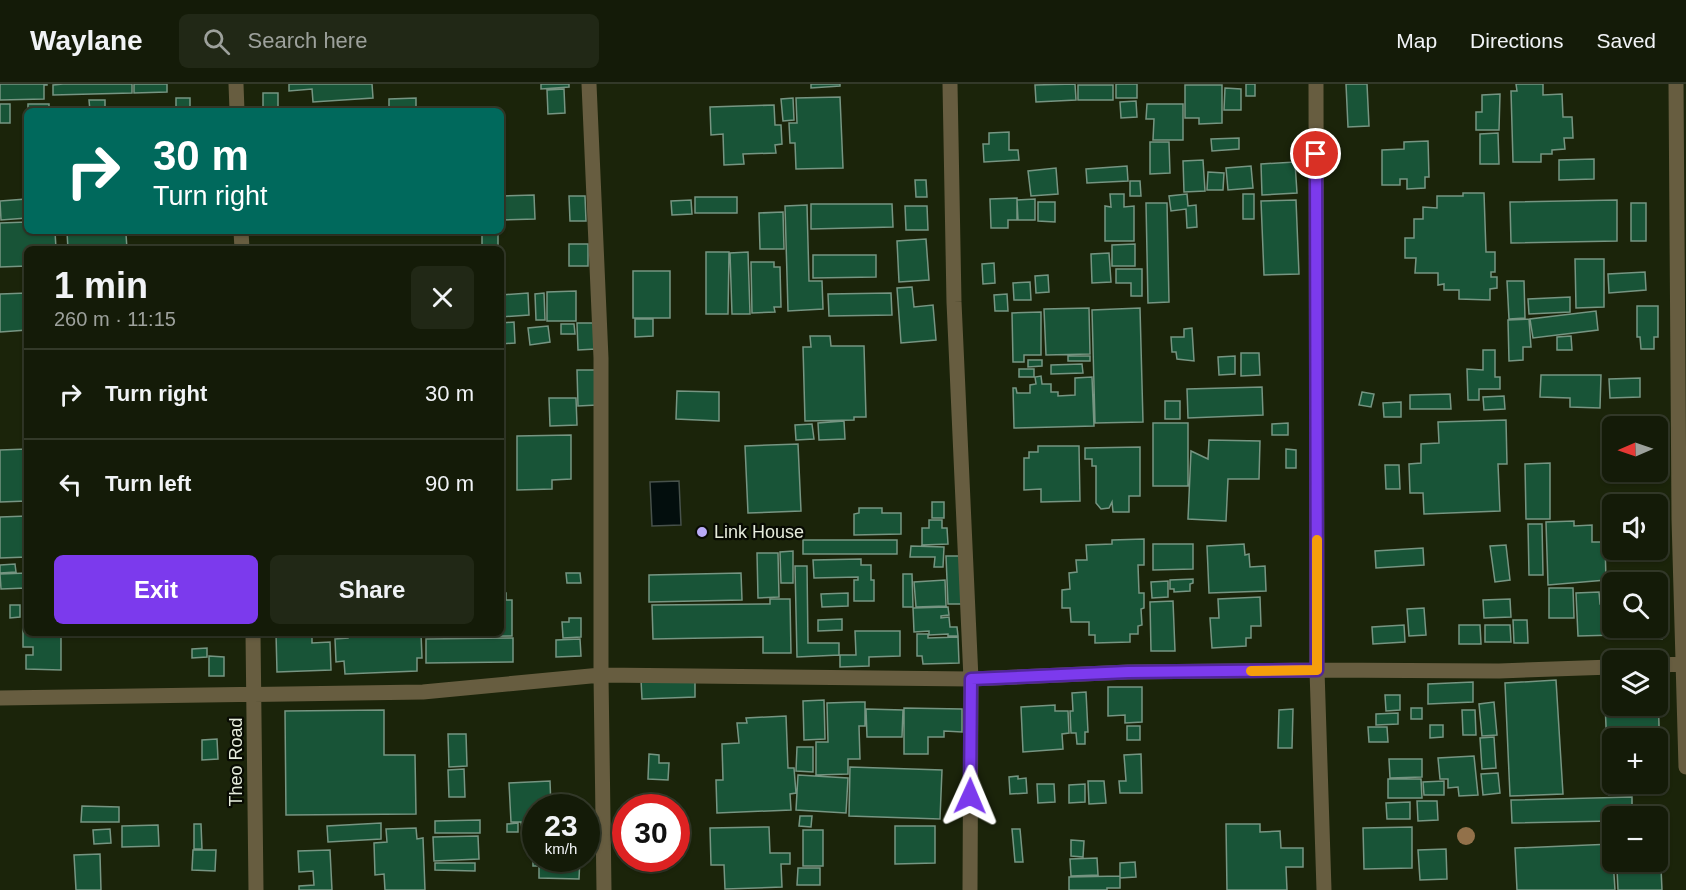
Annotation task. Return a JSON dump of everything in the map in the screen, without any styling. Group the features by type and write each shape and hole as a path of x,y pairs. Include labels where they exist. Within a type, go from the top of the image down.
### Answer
{"street":[{"path":"236,84 237,108"},
{"path":"589,84 601,358 604,890"},
{"path":"950,84 954,302 971,679 970,890"},
{"path":"1316,84 1317,670 1324,890"},
{"path":"1676,84 1679,519 1685,664 1686,766"},
{"name":"Theo Road","path":"253,636 256,890"},
{"path":"1668,665 1685,664"},
{"path":"0,698 423,692 601,675 971,679 1128,672 1602,667"}],"shaded area":[{"path":"679,481 681,525 652,526 650,482"}],"building":[{"path":"0,84 47,85 44,85 44,99 0,100"},
{"path":"132,84 132,93 53,95 53,85"},
{"path":"134,84 167,84 167,92 134,93"},
{"path":"289,84 372,84 373,98 313,102 312,89 289,91"},
{"path":"541,84 569,84 569,87 541,89"},
{"path":"811,84 840,84 840,86 811,88"},
{"path":"1075,84 1076,100 1036,102 1035,85"},
{"path":"1116,84 1137,84 1137,98 1116,98"},
{"path":"1246,84 1255,84 1255,96 1246,96"},
{"path":"1346,84 1367,84 1369,126 1348,127"},
{"path":"1516,84 1543,84 1543,95 1562,94 1563,117 1572,117 1573,138 1564,138 1565,149 1552,150 1552,154 1541,154 1541,162 1513,162 1511,91 1517,91"},
{"path":"1078,85 1113,85 1113,100 1078,100"},
{"path":"1185,85 1222,85 1222,123 1199,124 1199,118 1185,118"},
{"path":"1225,88 1241,89 1241,110 1224,110"},
{"path":"564,89 565,113 548,114 547,90"},
{"path":"263,93 278,93 278,108 263,108"},
{"path":"1500,94 1499,130 1476,130 1476,112 1482,112 1482,95"},
{"path":"840,97 843,168 796,169 795,143 790,143 789,123 797,123 796,98"},
{"path":"176,98 190,98 190,108 176,108"},
{"path":"416,98 416,108 389,108 389,99"},
{"path":"793,98 794,120 783,121 781,99"},
{"path":"89,100 105,100 105,108 90,108"},
{"path":"1136,101 1137,117 1121,118 1120,102"},
{"path":"0,104 10,104 10,123 0,123"},
{"path":"28,104 49,104 49,108 28,108"},
{"path":"1147,104 1183,104 1183,140 1153,140 1154,119 1146,119"},
{"path":"774,105 775,125 781,125 782,144 775,145 776,153 743,154 744,164 724,165 723,134 711,135 710,107"},
{"path":"1009,132 1009,150 1018,150 1019,160 984,162 983,144 989,144 989,133"},
{"path":"1498,133 1499,164 1480,164 1480,134"},
{"path":"1239,138 1239,149 1212,151 1211,139"},
{"path":"1428,141 1429,177 1425,177 1425,188 1407,189 1407,179 1400,179 1400,185 1382,185 1382,150 1404,149 1404,142"},
{"path":"1150,142 1169,142 1170,173 1150,174"},
{"path":"1594,159 1594,179 1559,180 1559,160"},
{"path":"1203,160 1205,191 1184,192 1183,161"},
{"path":"1295,162 1297,193 1262,195 1261,164"},
{"path":"1127,166 1128,181 1087,183 1086,169"},
{"path":"1251,166 1253,188 1228,190 1226,168"},
{"path":"1056,168 1058,194 1031,196 1028,171"},
{"path":"1208,172 1224,173 1223,190 1207,190"},
{"path":"915,180 926,180 927,197 916,197"},
{"path":"1130,181 1140,181 1141,196 1130,196"},
{"path":"1463,193 1484,193 1486,252 1495,252 1495,272 1491,272 1491,277 1497,277 1497,288 1490,289 1490,300 1459,299 1459,290 1444,290 1444,284 1438,285 1438,273 1415,273 1416,258 1405,258 1405,238 1414,238 1414,219 1423,219 1423,207 1437,208 1437,196 1463,196"},
{"path":"1110,194 1124,194 1124,207 1134,206 1134,241 1105,241 1105,206 1111,207"},
{"path":"1187,194 1188,206 1196,205 1197,227 1187,228 1186,209 1171,211 1169,196"},
{"path":"1243,194 1254,194 1254,219 1243,219"},
{"path":"534,195 535,219 504,220 504,196"},
{"path":"569,196 585,196 586,221 570,221"},
{"path":"695,197 737,197 737,213 695,213"},
{"path":"1017,198 1017,220 1008,220 1008,228 991,228 990,199"},
{"path":"24,199 24,218 1,220 0,201"},
{"path":"1035,199 1035,220 1018,220 1017,200"},
{"path":"691,200 692,214 672,215 671,201"},
{"path":"1296,200 1299,274 1264,275 1261,201"},
{"path":"1617,200 1617,241 1511,243 1510,202"},
{"path":"1038,202 1055,202 1055,222 1038,221"},
{"path":"1146,203 1167,203 1169,302 1148,303"},
{"path":"1631,203 1646,203 1646,241 1631,241"},
{"path":"811,204 892,204 893,227 811,229"},
{"path":"807,205 809,281 822,281 823,309 788,311 785,206"},
{"path":"905,206 927,206 928,230 906,230"},
{"path":"783,212 784,249 760,249 759,213"},
{"path":"24,222 24,234 55,234 56,246 24,246 24,266 0,267 0,223"},
{"path":"67,234 126,234 127,246 68,246"},
{"path":"482,234 498,234 498,246 482,246"},
{"path":"926,239 929,280 899,282 897,241"},
{"path":"569,244 588,244 588,266 569,266"},
{"path":"1135,244 1135,266 1112,266 1112,245"},
{"path":"706,252 729,252 728,314 706,314"},
{"path":"748,252 750,314 732,314 730,253"},
{"path":"1109,253 1111,282 1092,283 1091,254"},
{"path":"813,255 876,255 876,277 813,278"},
{"path":"1575,259 1604,259 1604,307 1576,308"},
{"path":"751,262 774,262 774,267 780,267 781,307 774,307 775,312 752,313"},
{"path":"994,263 995,283 983,284 982,264"},
{"path":"1116,269 1142,269 1142,296 1131,296 1131,283 1116,283"},
{"path":"633,271 670,271 670,318 633,318"},
{"path":"1645,272 1646,290 1609,293 1608,274"},
{"path":"1048,275 1049,292 1036,293 1035,276"},
{"path":"1507,281 1524,281 1525,318 1509,319"},
{"path":"1030,282 1031,300 1014,300 1013,283"},
{"path":"912,287 914,307 933,305 936,340 901,343 897,288"},
{"path":"576,291 576,321 547,321 547,292"},
{"path":"24,293 24,330 0,332 0,294"},
{"path":"528,293 529,315 504,317 504,295"},
{"path":"544,293 545,320 536,320 535,294"},
{"path":"891,293 892,315 829,316 828,294"},
{"path":"1007,294 1008,311 995,311 994,295"},
{"path":"1570,297 1570,312 1529,314 1528,299"},
{"path":"1637,306 1658,306 1658,337 1654,337 1654,349 1641,349 1640,337 1637,337"},
{"path":"1089,308 1090,354 1046,355 1044,309"},
{"path":"1140,308 1143,422 1095,423 1092,310"},
{"path":"1596,311 1598,330 1533,338 1530,319"},
{"path":"1041,312 1041,355 1024,355 1024,362 1013,362 1012,313"},
{"path":"635,319 653,319 653,336 635,337"},
{"path":"1529,319 1531,347 1523,347 1523,360 1509,361 1508,320"},
{"path":"514,322 515,343 504,344 504,323"},
{"path":"577,323 595,323 596,349 578,350"},
{"path":"561,324 574,324 575,334 561,334"},
{"path":"548,326 550,342 530,345 528,328"},
{"path":"1192,328 1194,361 1177,359 1176,352 1172,352 1171,337 1184,337 1184,329"},
{"path":"810,336 830,336 831,346 864,346 866,417 854,417 854,420 805,421 803,347 811,347"},
{"path":"1571,336 1572,350 1557,350 1557,337"},
{"path":"1483,350 1495,350 1495,377 1500,377 1500,389 1479,389 1479,400 1468,400 1467,369 1483,370"},
{"path":"1241,353 1259,353 1260,375 1241,376"},
{"path":"1068,356 1090,356 1090,361 1068,361"},
{"path":"1235,356 1235,374 1219,375 1218,357"},
{"path":"1028,360 1042,360 1042,366 1028,367"},
{"path":"1082,364 1083,373 1051,374 1051,365"},
{"path":"1019,369 1034,369 1034,377 1019,377"},
{"path":"577,370 596,370 597,405 578,406"},
{"path":"1541,375 1601,375 1600,408 1570,407 1570,398 1540,397"},
{"path":"1041,376 1042,384 1051,384 1051,392 1058,392 1058,396 1075,395 1075,378 1092,377 1094,426 1014,428 1013,388 1016,388 1017,393 1030,393 1030,385 1036,384 1035,377"},
{"path":"1640,378 1640,397 1610,398 1609,379"},
{"path":"1262,387 1263,415 1188,418 1187,389"},
{"path":"677,391 719,392 719,421 676,419"},
{"path":"1362,392 1374,394 1371,407 1359,405"},
{"path":"1450,394 1451,409 1410,409 1410,395"},
{"path":"1504,396 1505,409 1484,410 1483,397"},
{"path":"549,398 576,398 577,425 550,426"},
{"path":"1165,401 1180,401 1180,419 1165,419"},
{"path":"1401,402 1401,417 1384,417 1383,403"},
{"path":"1506,420 1507,464 1498,464 1500,511 1424,514 1423,493 1410,493 1409,464 1421,463 1421,444 1439,443 1438,422"},
{"path":"844,421 845,439 819,440 818,423"},
{"path":"1153,423 1188,423 1188,486 1153,486"},
{"path":"1288,423 1288,435 1272,435 1272,424"},
{"path":"812,424 814,439 796,440 795,425"},
{"path":"571,435 571,479 552,480 552,489 517,490 517,436"},
{"path":"1209,440 1260,441 1259,479 1228,479 1226,521 1188,519 1191,451 1208,459"},
{"path":"798,444 801,511 748,513 745,446"},
{"path":"1038,446 1079,446 1080,501 1041,502 1041,489 1024,490 1024,458 1029,458 1029,452 1038,452"},
{"path":"1140,447 1140,496 1129,496 1129,512 1113,512 1112,502 1109,508 1101,509 1096,503 1096,466 1092,466 1092,459 1085,459 1085,448"},
{"path":"24,449 24,501 0,502 0,450"},
{"path":"1286,449 1296,450 1296,468 1286,468"},
{"path":"1550,463 1550,519 1526,519 1525,464"},
{"path":"1385,465 1399,465 1400,489 1386,489"},
{"path":"932,502 944,502 944,518 932,518"},
{"path":"859,508 882,508 882,513 901,513 901,534 854,535 854,514 859,513"},
{"path":"24,516 24,557 0,558 0,517"},
{"path":"929,520 942,520 942,528 947,528 948,544 922,545 922,528 929,528"},
{"path":"1574,521 1574,526 1592,525 1592,542 1602,542 1602,560 1605,560 1606,572 1602,572 1602,580 1548,585 1546,522"},
{"path":"1528,524 1542,524 1543,575 1529,575"},
{"path":"1144,539 1144,565 1138,565 1139,593 1144,593 1144,608 1141,609 1142,625 1138,626 1138,634 1130,634 1130,642 1095,643 1095,635 1089,635 1089,622 1071,622 1070,608 1062,608 1062,590 1070,589 1069,573 1077,572 1076,560 1087,560 1086,545 1112,544 1112,540"},
{"path":"803,540 897,540 897,554 803,554"},
{"path":"1153,544 1193,544 1193,569 1153,570"},
{"path":"1244,544 1245,555 1249,554 1250,567 1265,566 1266,591 1209,593 1207,546"},
{"path":"1506,545 1510,580 1495,582 1490,546"},
{"path":"911,546 944,547 943,567 934,567 935,557 910,557"},
{"path":"1423,548 1424,565 1376,568 1375,551"},
{"path":"793,551 793,583 781,583 780,552"},
{"path":"757,553 778,553 779,597 758,598"},
{"path":"946,556 962,556 963,604 948,604"},
{"path":"861,559 861,565 871,565 874,601 854,601 854,580 858,580 858,577 814,578 813,560"},
{"path":"15,564 16,572 0,573 0,565"},
{"path":"795,566 807,566 808,643 839,643 839,655 797,657"},
{"path":"24,573 24,588 1,589 0,574"},
{"path":"566,573 580,573 581,583 567,583"},
{"path":"741,573 742,600 649,602 649,575"},
{"path":"903,574 912,574 913,607 903,607"},
{"path":"1193,579 1190,591 1174,592 1174,589 1170,589 1170,580"},
{"path":"945,580 946,606 916,607 914,582"},
{"path":"1168,581 1168,597 1152,598 1151,582"},
{"path":"1549,588 1573,588 1574,618 1549,618"},
{"path":"1599,592 1600,604 1602,604 1602,635 1578,636 1576,593"},
{"path":"504,593 506,593 506,600 512,600 512,636 426,637 504,636"},
{"path":"848,593 848,606 822,607 821,594"},
{"path":"1260,597 1261,626 1251,626 1251,638 1246,638 1246,646 1212,648 1210,618 1219,618 1218,599"},
{"path":"770,599 790,599 791,653 763,653 763,637 653,639 652,605 770,604"},
{"path":"1510,599 1511,617 1484,618 1483,600"},
{"path":"1173,601 1175,651 1151,651 1150,602"},
{"path":"10,605 20,605 20,617 10,618"},
{"path":"948,607 949,615 941,616 941,618 949,617 950,627 957,627 958,636 929,635 929,631 914,632 913,608"},
{"path":"1424,608 1426,635 1409,636 1407,609"},
{"path":"569,618 581,618 581,637 563,638 562,622 569,622"},
{"path":"842,619 842,630 818,631 818,620"},
{"path":"1513,620 1527,620 1528,643 1514,643"},
{"path":"23,621 24,636 61,636 61,670 26,669 26,655 33,655 33,647 23,647"},
{"path":"1404,625 1405,642 1373,644 1372,627"},
{"path":"1459,625 1480,625 1481,644 1459,644"},
{"path":"1485,625 1510,625 1511,642 1485,642"},
{"path":"855,631 900,631 900,656 869,657 869,666 840,667 840,655 856,655"},
{"path":"917,634 928,634 928,638 958,637 959,663 923,664 922,656 917,656"},
{"path":"276,636 312,636 312,643 330,642 331,670 277,672"},
{"path":"348,636 421,636 422,658 417,658 417,671 345,674 344,661 336,662 335,639 348,638"},
{"path":"513,638 513,662 426,663 426,639"},
{"path":"580,639 581,656 556,657 556,640"},
{"path":"207,648 207,657 192,658 192,649"},
{"path":"209,656 224,657 224,676 209,676"},
{"path":"695,678 695,697 642,699 641,680"},
{"path":"1556,680 1563,794 1510,796 1505,683"},
{"path":"1473,682 1473,702 1428,704 1428,684"},
{"path":"1108,687 1142,687 1142,722 1125,723 1125,715 1108,716"},
{"path":"1086,692 1088,732 1085,732 1085,744 1077,744 1076,733 1071,733 1072,693"},
{"path":"1385,695 1400,695 1400,710 1386,711"},
{"path":"824,700 825,739 804,740 803,701"},
{"path":"865,702 865,726 859,726 860,759 848,759 848,774 816,775 816,742 828,742 827,703"},
{"path":"1494,702 1497,735 1482,736 1479,704"},
{"path":"1055,705 1055,711 1068,711 1069,733 1062,734 1063,749 1023,752 1021,707"},
{"path":"904,708 962,709 962,732 944,731 944,737 928,737 928,754 904,754"},
{"path":"1411,708 1422,708 1422,719 1411,719"},
{"path":"866,709 903,710 902,737 867,737"},
{"path":"1293,709 1292,748 1278,748 1279,710"},
{"path":"384,710 384,755 415,755 416,814 286,815 285,711"},
{"path":"1462,710 1475,710 1476,735 1463,735"},
{"path":"1398,713 1398,724 1376,725 1376,714"},
{"path":"786,716 788,768 794,768 796,793 790,794 791,810 717,813 716,780 723,780 722,744 739,743 737,723 747,723 746,718"},
{"path":"1606,716 1659,716 1659,728 1606,728"},
{"path":"1430,725 1443,725 1443,737 1430,738"},
{"path":"1127,726 1140,726 1140,740 1127,740"},
{"path":"1368,727 1387,727 1388,742 1369,742"},
{"path":"448,734 466,734 467,766 449,767"},
{"path":"1494,737 1496,768 1482,769 1480,738"},
{"path":"217,739 218,759 202,760 202,740"},
{"path":"797,747 813,747 813,772 796,771"},
{"path":"649,754 659,755 659,763 669,763 668,780 648,779"},
{"path":"1141,754 1142,793 1120,793 1119,781 1126,781 1124,755"},
{"path":"1474,756 1478,795 1459,796 1458,787 1448,788 1448,779 1440,779 1438,758"},
{"path":"1389,759 1422,759 1422,777 1390,778"},
{"path":"850,767 942,770 940,819 849,816"},
{"path":"464,769 465,797 449,797 448,770"},
{"path":"1498,773 1500,793 1483,795 1481,774"},
{"path":"798,775 848,778 846,813 796,810"},
{"path":"1018,776 1018,779 1026,778 1027,793 1010,794 1009,777"},
{"path":"1388,779 1421,779 1422,798 1388,798"},
{"path":"550,781 550,794 522,794 522,829 521,822 511,822 509,783"},
{"path":"1088,781 1104,781 1106,803 1089,804"},
{"path":"1444,781 1444,795 1424,795 1423,782"},
{"path":"1037,784 1054,784 1055,802 1038,803"},
{"path":"1085,784 1085,802 1069,803 1069,785"},
{"path":"1632,797 1632,806 1602,806 1602,821 1512,823 1511,800"},
{"path":"1417,801 1437,801 1438,820 1418,821"},
{"path":"1410,802 1410,819 1387,819 1386,803"},
{"path":"82,806 119,807 119,822 81,822"},
{"path":"800,816 812,816 811,827 799,826"},
{"path":"480,820 480,833 435,833 435,821"},
{"path":"381,823 381,839 328,842 327,826"},
{"path":"518,823 518,832 507,832 507,824"},
{"path":"194,824 201,824 202,849 194,849"},
{"path":"1226,824 1260,824 1260,832 1280,831 1281,848 1303,848 1303,867 1286,867 1287,890 1227,890"},
{"path":"158,825 159,846 122,847 122,826"},
{"path":"895,826 935,826 935,863 895,864"},
{"path":"769,827 770,853 790,853 790,864 781,864 782,887 725,889 724,865 711,865 710,828"},
{"path":"1412,827 1412,868 1364,869 1363,828"},
{"path":"416,828 417,839 423,838 425,890 385,890 384,874 375,875 374,843 387,842 386,829"},
{"path":"110,829 111,843 94,844 93,830"},
{"path":"1012,829 1020,829 1023,862 1015,862"},
{"path":"803,830 823,830 823,866 803,866"},
{"path":"478,836 479,859 434,861 433,837"},
{"path":"1071,840 1084,841 1083,857 1071,856"},
{"path":"1602,844 1602,872 1614,872 1615,890 1517,890 1515,848"},
{"path":"1446,849 1447,879 1420,880 1418,850"},
{"path":"193,850 216,850 215,871 192,870"},
{"path":"330,850 332,890 299,890 299,886 314,885 313,871 299,872 298,851"},
{"path":"100,854 101,890 76,890 74,855"},
{"path":"1097,858 1098,875 1071,876 1070,859"},
{"path":"1135,862 1136,877 1120,878 1120,863"},
{"path":"435,863 475,863 475,871 435,870"},
{"path":"798,868 820,868 820,885 797,885"},
{"path":"539,872 579,872 579,879 539,878"},
{"path":"1617,872 1661,872 1662,890 1618,890"},
{"path":"1120,876 1120,888 1069,890 1069,877"}],"slow traffic":[{"path":"1251,671 1317,670 1317,540"}],"place":[{"name":"Link House","path":"702,532"}],"route":[{"path":"970,796 971,679 1128,672 1317,670 1316,154"}]}
